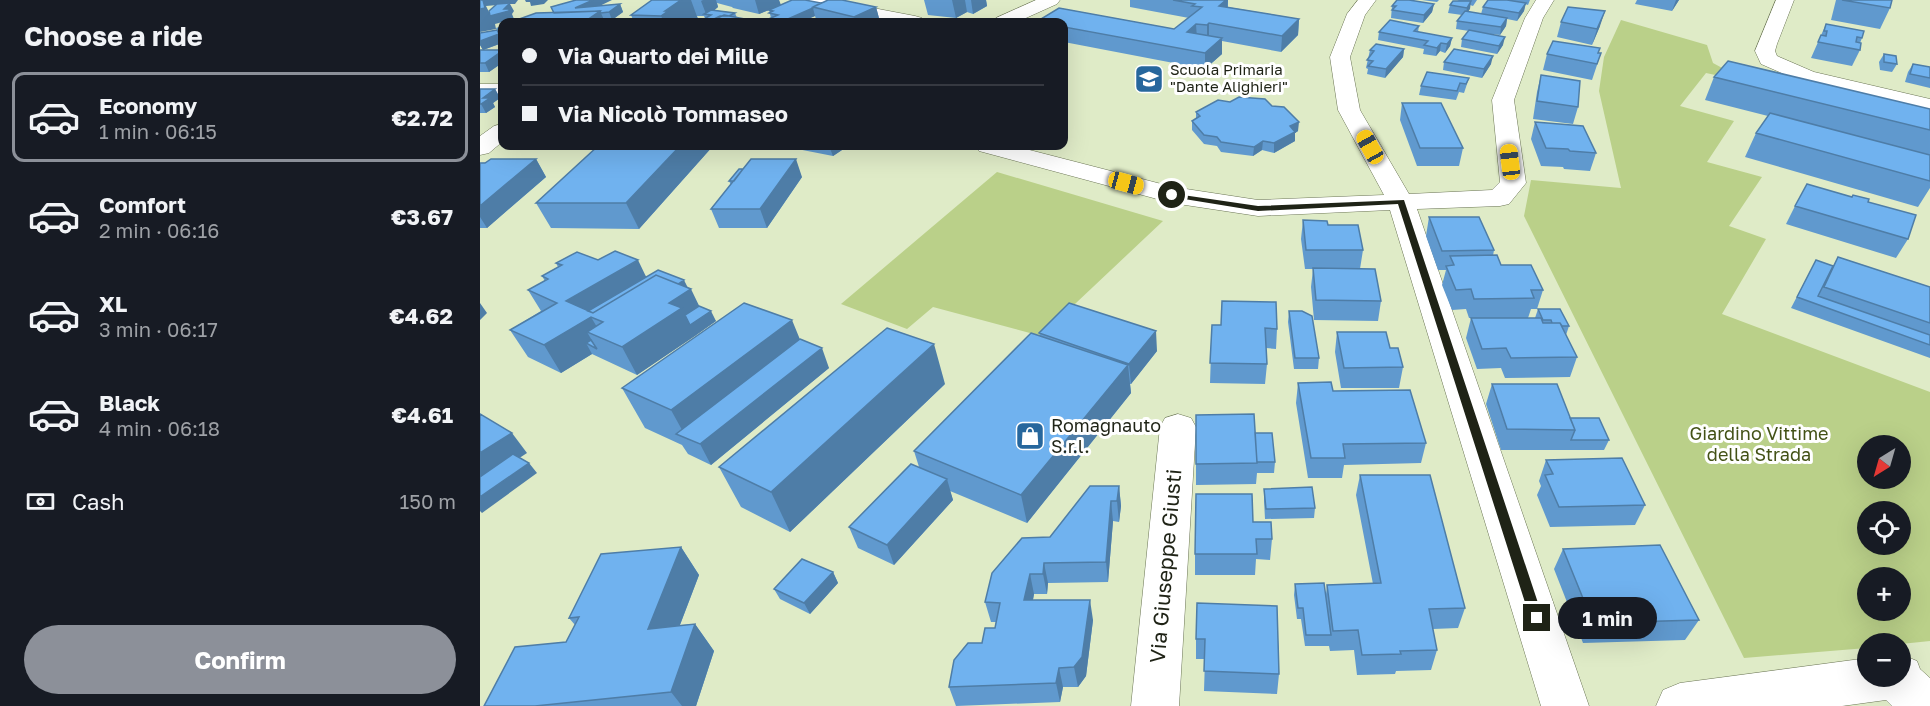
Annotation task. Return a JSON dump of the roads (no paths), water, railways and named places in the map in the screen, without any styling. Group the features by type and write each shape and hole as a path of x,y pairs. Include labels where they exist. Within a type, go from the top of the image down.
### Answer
{"street":[{"path":"804,0 894,18"},
{"path":"842,8 859,0"},
{"path":"1012,18 1051,0"},
{"path":"1368,0 1356,14 1340,57 1349,110 1401,202 1566,706"},
{"path":"1003,150 1172,195 1258,208 1500,198 1513,183 1503,100 1534,18 1545,0"},
{"path":"1785,0 1765,51 1768,60 1806,77 1930,106"},
{"path":"480,91 498,90"},
{"path":"480,148 498,134"},
{"name":"Via Giuseppe Giusti","path":"1155,706 1178,427"},
{"path":"1911,675 1930,673"},
{"path":"1680,706 1857,683"},
{"path":"1908,687 1925,706"}],"place":[{"name":"Scuola Primaria \"Dante Alighieri\"","path":"1149,79"},
{"name":"Romagnauto S.r.l.","path":"1030,436"}],"park label":[{"name":"Giardino Vittime della Strada","path":"1759,444"}]}
